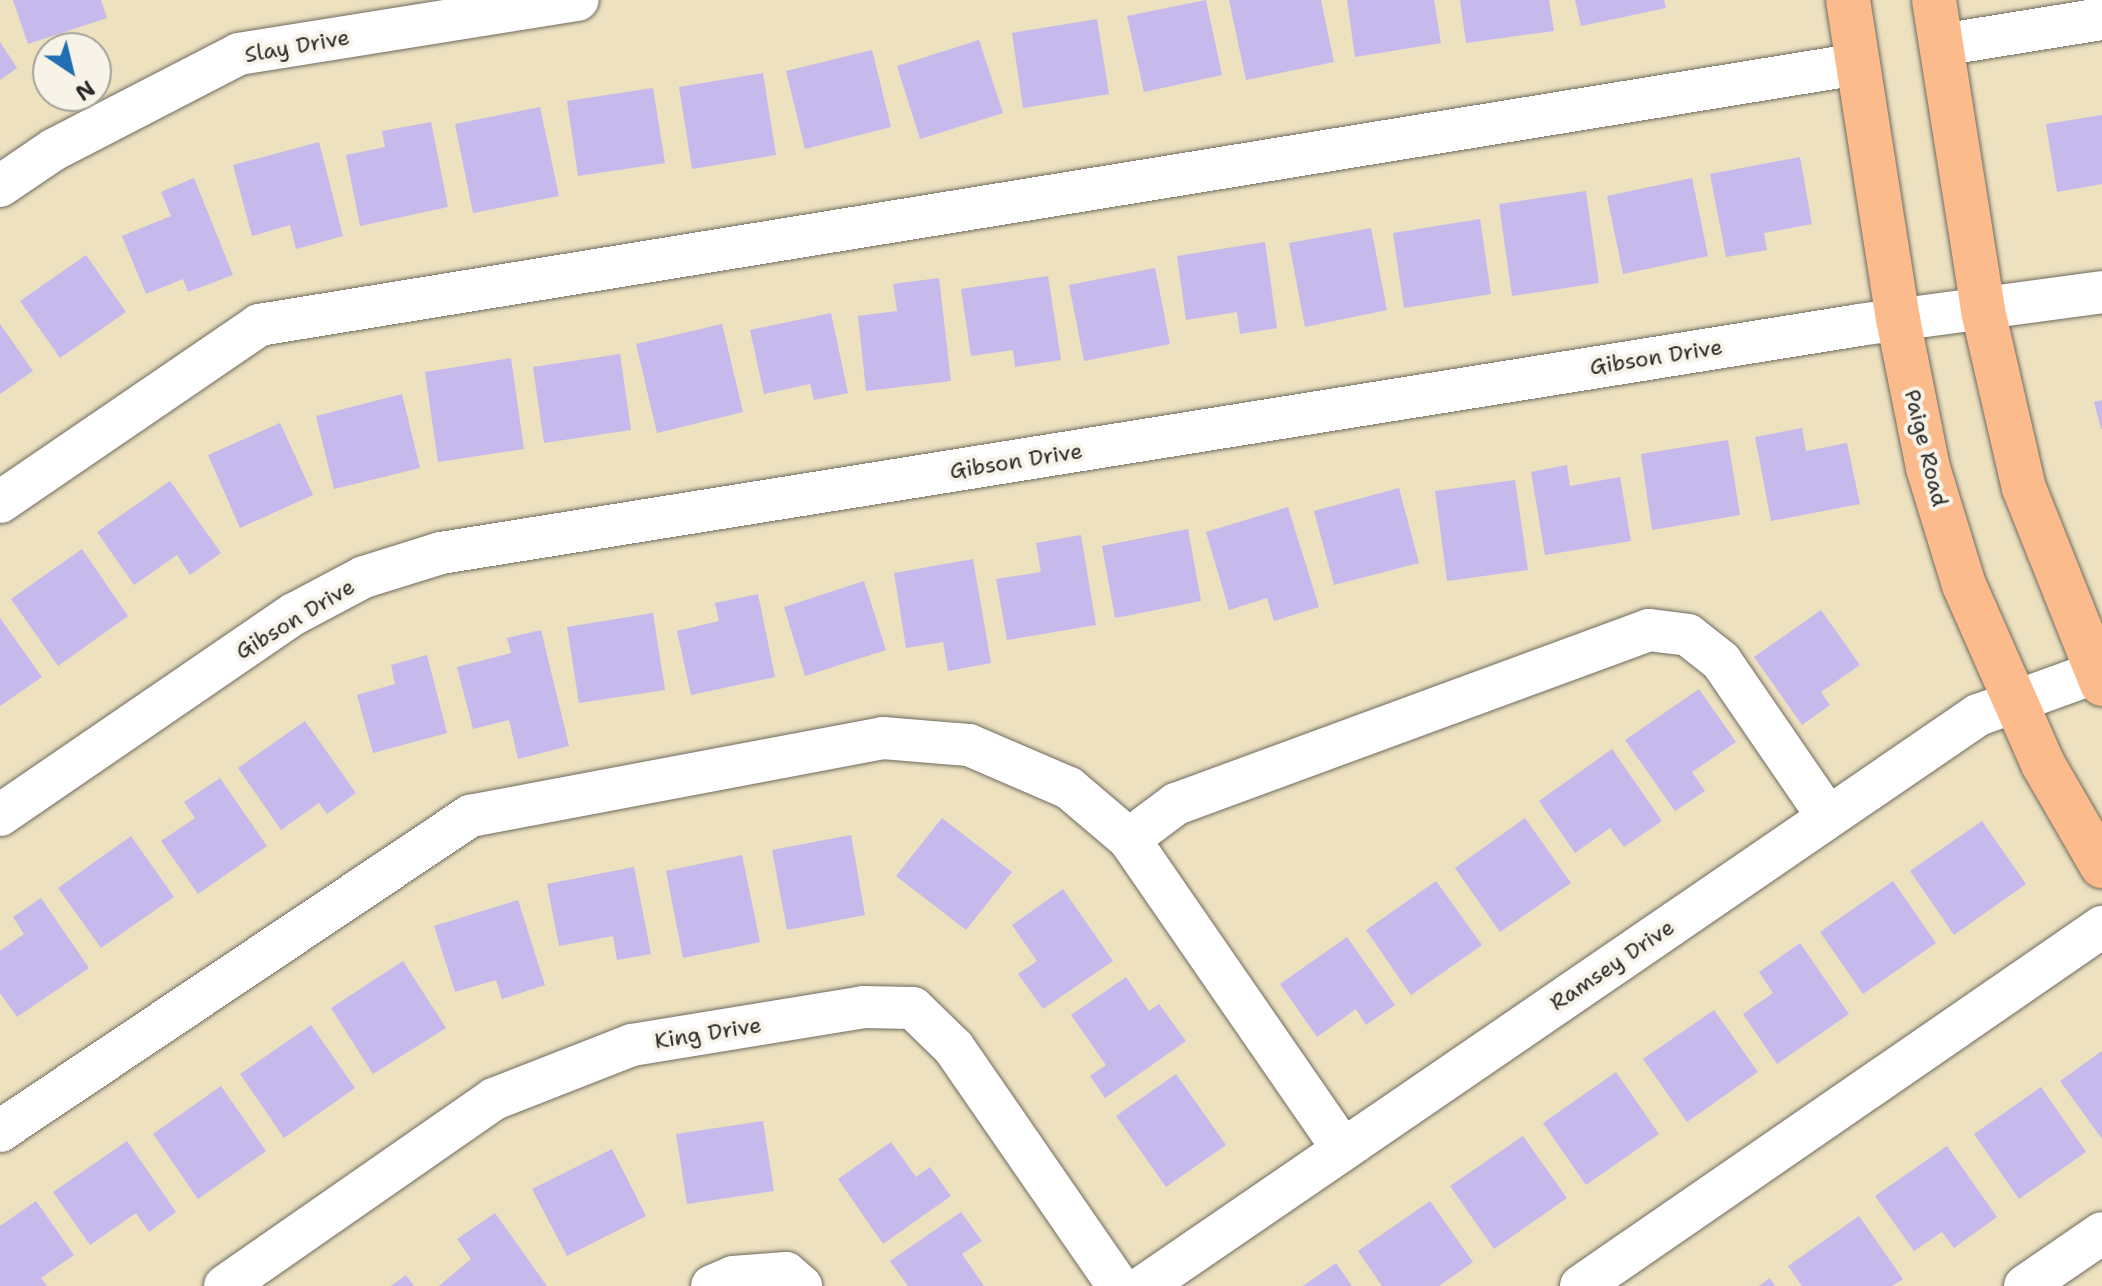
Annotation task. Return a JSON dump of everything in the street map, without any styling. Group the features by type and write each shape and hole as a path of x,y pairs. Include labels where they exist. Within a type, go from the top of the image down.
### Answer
{"main road":[{"name":"Paige Road","path":"1848,0 1898,319 1928,468 1964,585 2043,764 2102,866"},
{"path":"1934,0 1983,311 2024,488 2100,675"}],"street":[{"name":"Slay Drive","path":"0,186 53,150 239,54 578,0"},
{"path":"1941,45 2102,19"},
{"path":"0,502 259,325 1858,64"},
{"name":"Gibson Drive","path":"0,815 294,614 364,577 441,553 1898,319 1983,311 2102,292"},
{"path":"1129,839 1176,804 1649,630 1688,635 1721,661 1828,817"},
{"name":"Ramsey Drive","path":"1144,1286 1978,715 2015,698 2100,675"},
{"path":"0,1131 470,816 883,738 969,745 1069,788 1129,839 1343,1149"},
{"path":"1581,1286 2102,927"},
{"name":"King Drive","path":"225,1286 494,1099 632,1045 863,1007 913,1008 954,1048 1118,1286"},
{"path":"2025,1286 2102,1233"},
{"path":"712,1286 733,1277 786,1273 801,1286"}],"building":[{"path":"13,0 101,0 107,18 64,32 32,32 32,43 28,44"},
{"path":"1206,0 1222,75 1144,92 1127,16"},
{"path":"1229,0 1321,0 1334,62 1246,80"},
{"path":"1347,0 1434,0 1441,43 1355,57"},
{"path":"1460,0 1549,0 1554,31 1466,43"},
{"path":"1575,0 1664,0 1666,8 1581,26"},
{"path":"1097,19 1109,94 1023,108 1012,33"},
{"path":"979,40 1003,113 920,139 897,66"},
{"path":"0,42 17,68 0,80"},
{"path":"872,50 891,127 805,149 786,71"},
{"path":"763,73 776,155 692,169 679,87"},
{"path":"653,88 665,163 578,176 567,101"},
{"path":"540,107 559,196 473,213 455,124"},
{"path":"2102,115 2102,184 2057,192 2046,124"},
{"path":"431,122 448,207 360,226 346,155 385,147 382,131"},
{"path":"319,142 343,236 296,249 290,225 252,236 233,165"},
{"path":"1800,157 1812,224 1764,233 1767,250 1726,257 1710,174"},
{"path":"194,178 233,275 188,292 183,279 146,294 122,236 171,216 161,192"},
{"path":"1692,178 1708,256 1623,274 1607,196"},
{"path":"1586,191 1599,283 1512,296 1499,204"},
{"path":"1480,219 1491,294 1404,308 1393,233"},
{"path":"1371,228 1387,310 1305,327 1289,243"},
{"path":"1265,242 1277,328 1240,334 1237,312 1186,320 1177,256"},
{"path":"86,255 126,312 60,358 20,301"},
{"path":"1155,268 1170,344 1084,361 1069,285"},
{"path":"1048,276 1061,360 1015,367 1013,350 971,356 961,289"},
{"path":"939,278 951,381 866,391 858,316 897,311 893,284"},
{"path":"831,313 848,393 814,400 810,384 764,394 750,330"},
{"path":"0,324 33,371 0,394"},
{"path":"722,324 743,412 657,433 636,344"},
{"path":"620,354 631,430 544,443 533,367"},
{"path":"511,358 524,449 438,462 425,372"},
{"path":"402,394 420,468 334,489 316,416"},
{"path":"2102,400 2102,429 2101,429 2094,402"},
{"path":"280,423 313,495 240,528 208,455"},
{"path":"1802,428 1806,451 1847,443 1860,504 1771,521 1755,437"},
{"path":"1728,440 1740,515 1652,530 1641,454"},
{"path":"1567,465 1570,486 1620,477 1631,541 1545,555 1531,472"},
{"path":"1515,480 1528,570 1447,581 1435,491"},
{"path":"170,481 221,553 190,575 177,555 134,585 97,532"},
{"path":"1399,488 1419,563 1334,585 1314,511"},
{"path":"1288,507 1319,607 1274,621 1267,598 1229,610 1206,532"},
{"path":"1188,529 1201,601 1115,618 1102,546"},
{"path":"1081,535 1096,625 1007,640 996,579 1041,572 1036,543"},
{"path":"82,549 128,616 58,666 11,599"},
{"path":"973,559 991,663 948,671 943,642 906,648 894,573"},
{"path":"864,581 886,650 805,676 784,607"},
{"path":"758,594 775,677 691,695 677,631 719,621 715,603"},
{"path":"1821,610 1860,665 1821,692 1830,705 1802,725 1754,657"},
{"path":"653,613 665,690 579,703 567,627"},
{"path":"0,618 42,677 0,706"},
{"path":"541,630 569,746 518,759 509,720 473,729 457,667 511,653 507,638"},
{"path":"427,655 447,733 373,753 357,695 395,684 391,665"},
{"path":"1699,689 1736,742 1692,772 1705,791 1675,811 1625,740"},
{"path":"305,721 356,793 327,814 319,803 281,830 238,768"},
{"path":"1612,749 1662,821 1624,847 1610,828 1575,853 1539,801"},
{"path":"220,778 267,846 198,894 161,841 195,818 184,802"},
{"path":"942,818 1012,872 966,930 896,876"},
{"path":"1525,818 1571,883 1500,932 1455,868"},
{"path":"1982,821 2026,884 1954,935 1910,871"},
{"path":"851,835 865,915 787,930 772,850"},
{"path":"131,836 174,897 101,948 58,888"},
{"path":"742,855 760,942 683,958 666,871"},
{"path":"634,867 651,954 617,960 613,936 559,946 547,884"},
{"path":"1436,881 1482,945 1411,995 1366,930"},
{"path":"1893,881 1936,943 1863,994 1820,932"},
{"path":"1063,889 1113,961 1043,1009 1018,974 1037,961 1012,925"},
{"path":"41,898 89,968 17,1017 0,993 0,951 24,934 13,917"},
{"path":"518,900 545,985 502,999 496,980 455,992 434,926"},
{"path":"1347,937 1395,1005 1366,1025 1356,1009 1317,1037 1280,984"},
{"path":"1800,943 1849,1014 1777,1064 1743,1014 1773,993 1759,972"},
{"path":"403,961 446,1028 373,1074 331,1008"},
{"path":"1126,977 1149,1011 1159,1004 1186,1041 1105,1098 1090,1076 1106,1065 1071,1015"},
{"path":"1714,1010 1758,1072 1687,1122 1643,1059"},
{"path":"311,1025 355,1088 284,1138 240,1074"},
{"path":"2102,1051 2102,1139 2060,1081"},
{"path":"1616,1072 1659,1134 1586,1185 1543,1123"},
{"path":"1176,1074 1226,1145 1166,1187 1116,1116"},
{"path":"221,1086 266,1151 198,1199 153,1134"},
{"path":"2041,1087 2086,1152 2019,1199 1974,1134"},
{"path":"763,1121 774,1191 687,1204 676,1134"},
{"path":"1523,1136 1567,1198 1494,1249 1450,1186"},
{"path":"127,1141 176,1212 149,1232 136,1213 90,1245 53,1192"},
{"path":"891,1142 916,1177 930,1167 951,1196 883,1244 838,1179"},
{"path":"1947,1146 1997,1217 1954,1248 1942,1232 1914,1251 1875,1196"},
{"path":"612,1149 646,1216 567,1256 532,1189"},
{"path":"36,1201 74,1255 41,1278 47,1286 0,1286 0,1226"},
{"path":"1430,1201 1473,1262 1439,1286 1382,1286 1358,1251"},
{"path":"961,1212 982,1241 962,1254 984,1286 908,1286 890,1261"},
{"path":"495,1213 547,1286 439,1286 471,1259 457,1239"},
{"path":"1859,1216 1903,1279 1892,1286 1802,1286 1788,1266"},
{"path":"1336,1263 1352,1286 1303,1286"},
{"path":"406,1275 414,1286 391,1286"},
{"path":"1770,1278 1775,1286 1759,1286"}]}
